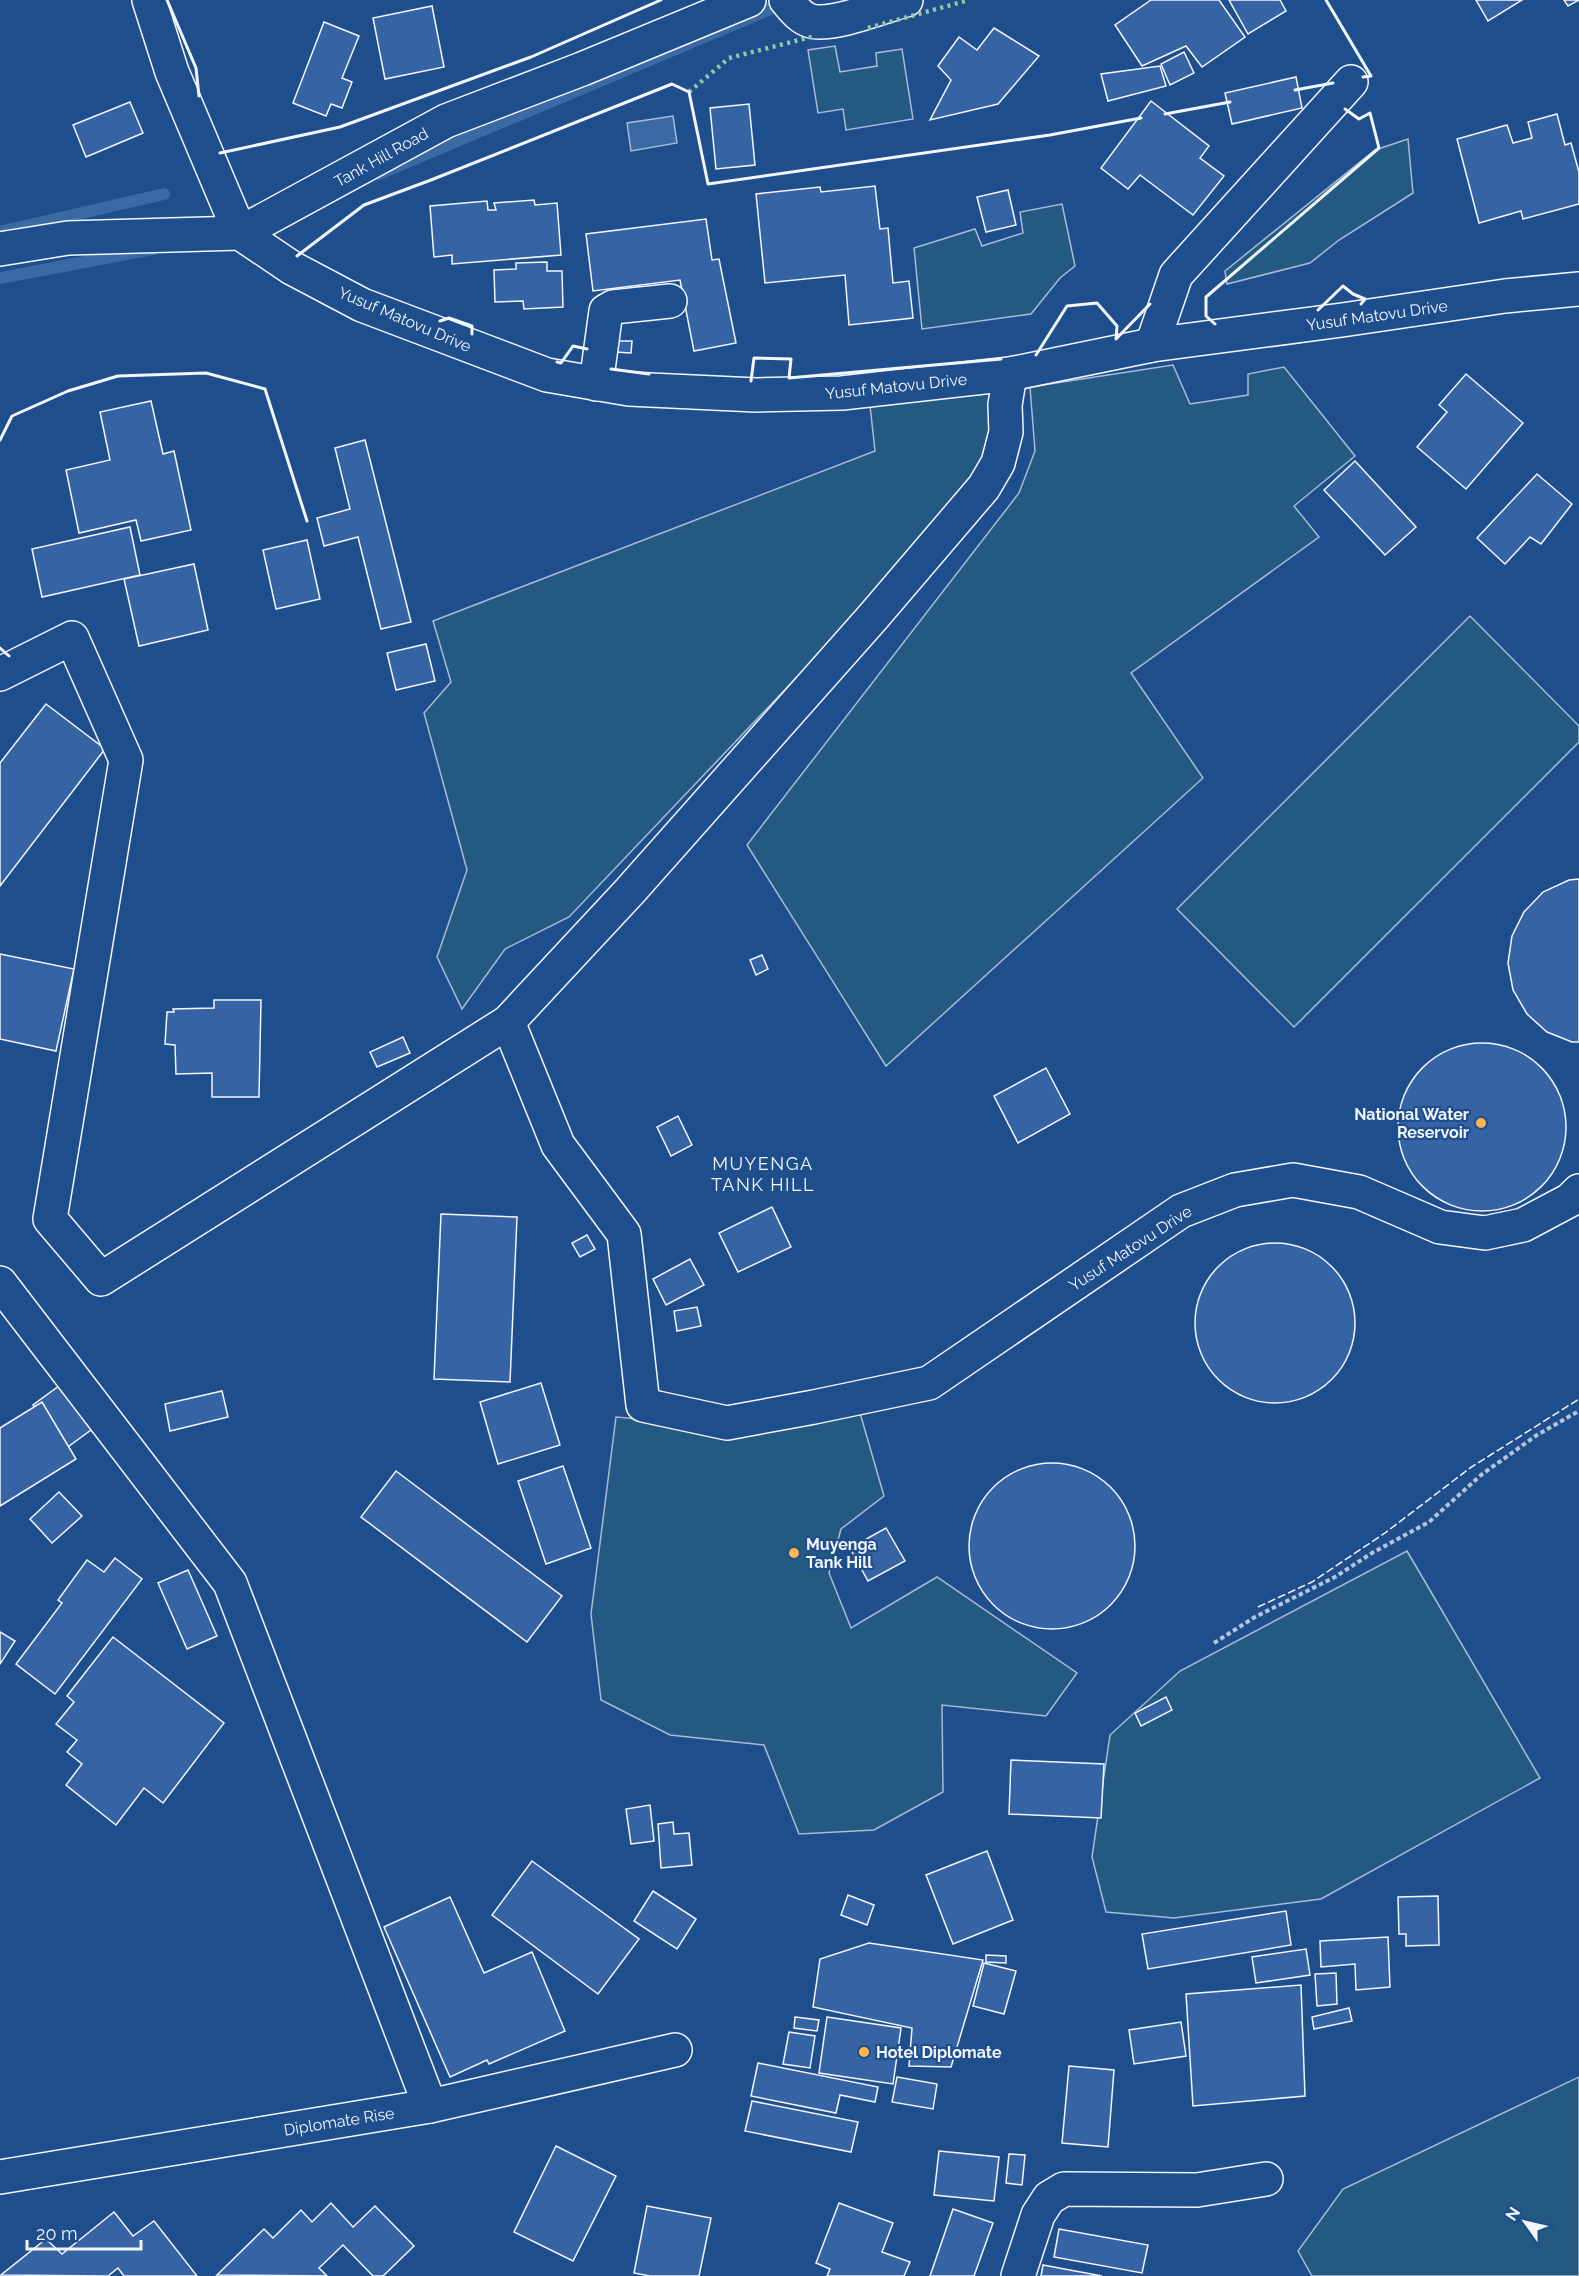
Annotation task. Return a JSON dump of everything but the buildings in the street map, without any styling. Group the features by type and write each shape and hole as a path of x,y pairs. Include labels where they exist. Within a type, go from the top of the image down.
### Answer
{"street":[{"path":"149,0 172,72 240,234"},
{"path":"786,0 804,18 828,22 906,0"},
{"name":"Tank Hill Road","path":"0,249 68,238 240,234 446,121 730,4"},
{"path":"1152,345 1176,275 1351,82"},
{"name":"Yusuf Matovu Drive","path":"240,234 292,268 362,305 547,375 596,384 650,390 803,395 842,393 1010,374 1152,345 1505,296 1579,289"},
{"path":"596,384 606,311 613,307 670,301"},
{"path":"0,674 72,638 126,760 50,1219 101,1278 508,1022 638,882 873,617 984,487 998,463 1006,432 1005,405 1010,374"},
{"name":"Yusuf Matovu Drive","path":"508,1022 558,1145 624,1234 643,1405 727,1423 929,1383 1181,1211 1235,1190 1293,1180 1359,1192 1440,1227 1485,1233 1523,1225 1570,1200 1579,1191"},
{"path":"0,1283 230,1583 430,2106"},
{"name":"Diplomate Rise","path":"0,2177 430,2106 675,2050"},
{"path":"1018,2276 1038,2216 1049,2198 1064,2189 1197,2190 1266,2179"}],"path":[{"path":"1214,1643 1255,1617 1335,1577 1372,1553 1429,1522 1481,1475 1537,1435 1579,1411"}],"shaded area":[{"path":"835,46 840,72 877,66 876,53 902,49 913,119 846,130 843,109 818,113 808,50"},
{"path":"673,116 677,143 631,151 627,123"},
{"path":"1408,139 1413,193 1339,240 1310,263 1227,284 1225,271 1375,150"},
{"path":"1062,204 1075,266 1060,278 1031,314 922,329 914,248 975,229 982,246 1023,233 1020,212"},
{"path":"1173,365 1190,404 1248,395 1248,374 1284,367 1355,456 1294,506 1319,537 1131,673 1203,778 886,1066 747,845 1019,493 1035,451 1030,387"},
{"path":"993,389 991,456 907,561 569,917 505,949 462,1009 437,957 467,870 424,713 451,682 433,621 875,451 869,396"},
{"path":"1470,616 1579,726 1579,742 1294,1027 1177,909"},
{"path":"858,1406 884,1496 841,1529 829,1573 851,1628 937,1577 1077,1673 1046,1716 942,1705 943,1792 874,1830 799,1834 764,1745 670,1735 601,1700 591,1614 616,1417 709,1425"},
{"path":"1407,1551 1540,1778 1321,1899 1174,1918 1106,1912 1092,1857 1110,1735 1180,1671"},
{"path":"1579,2077 1579,2276 1312,2276 1298,2251 1343,2189"}],"waterway":[{"path":"379,174 773,8"},
{"path":"0,232 164,194"},
{"path":"0,278 153,249"}],"hedge":[{"path":"868,28 969,0"},
{"path":"689,92 729,58 815,36"}],"fence":[{"path":"1258,1607 1312,1582 1385,1533 1470,1468 1579,1399"}],"wall":[{"path":"167,0 196,68 199,96"},
{"path":"220,153 340,127 531,57 661,0"},
{"path":"1326,0 1371,76 1363,77"},
{"path":"1295,90 1333,83"},
{"path":"297,256 364,205 672,84 689,92 708,184 1050,135 1141,118"},
{"path":"1165,114 1230,102"},
{"path":"1215,324 1206,316 1206,297 1379,148 1370,113 1359,119 1345,109"},
{"path":"1318,310 1343,286 1353,294 1365,299 1361,304"},
{"path":"1036,355 1067,306 1097,303 1117,326 1116,339 1150,304"},
{"path":"440,321 449,318 472,326 472,334"},
{"path":"557,362 561,363 573,346 587,349"},
{"path":"751,381 754,358 791,359 789,378 1001,359"},
{"path":"611,369 649,374"},
{"path":"0,440 12,416 68,391 118,376 206,373 265,389 307,521"},
{"path":"0,648 9,656"}],"place":[{"name":"National Water Reservoir","path":"1481,1123"},
{"name":"Muyenga Tank Hill","path":"794,1553"},
{"name":"Hotel Diplomate","path":"864,2052"}],"district":[{"name":"MUYENGA TANK HILL","path":"763,1174"}]}
